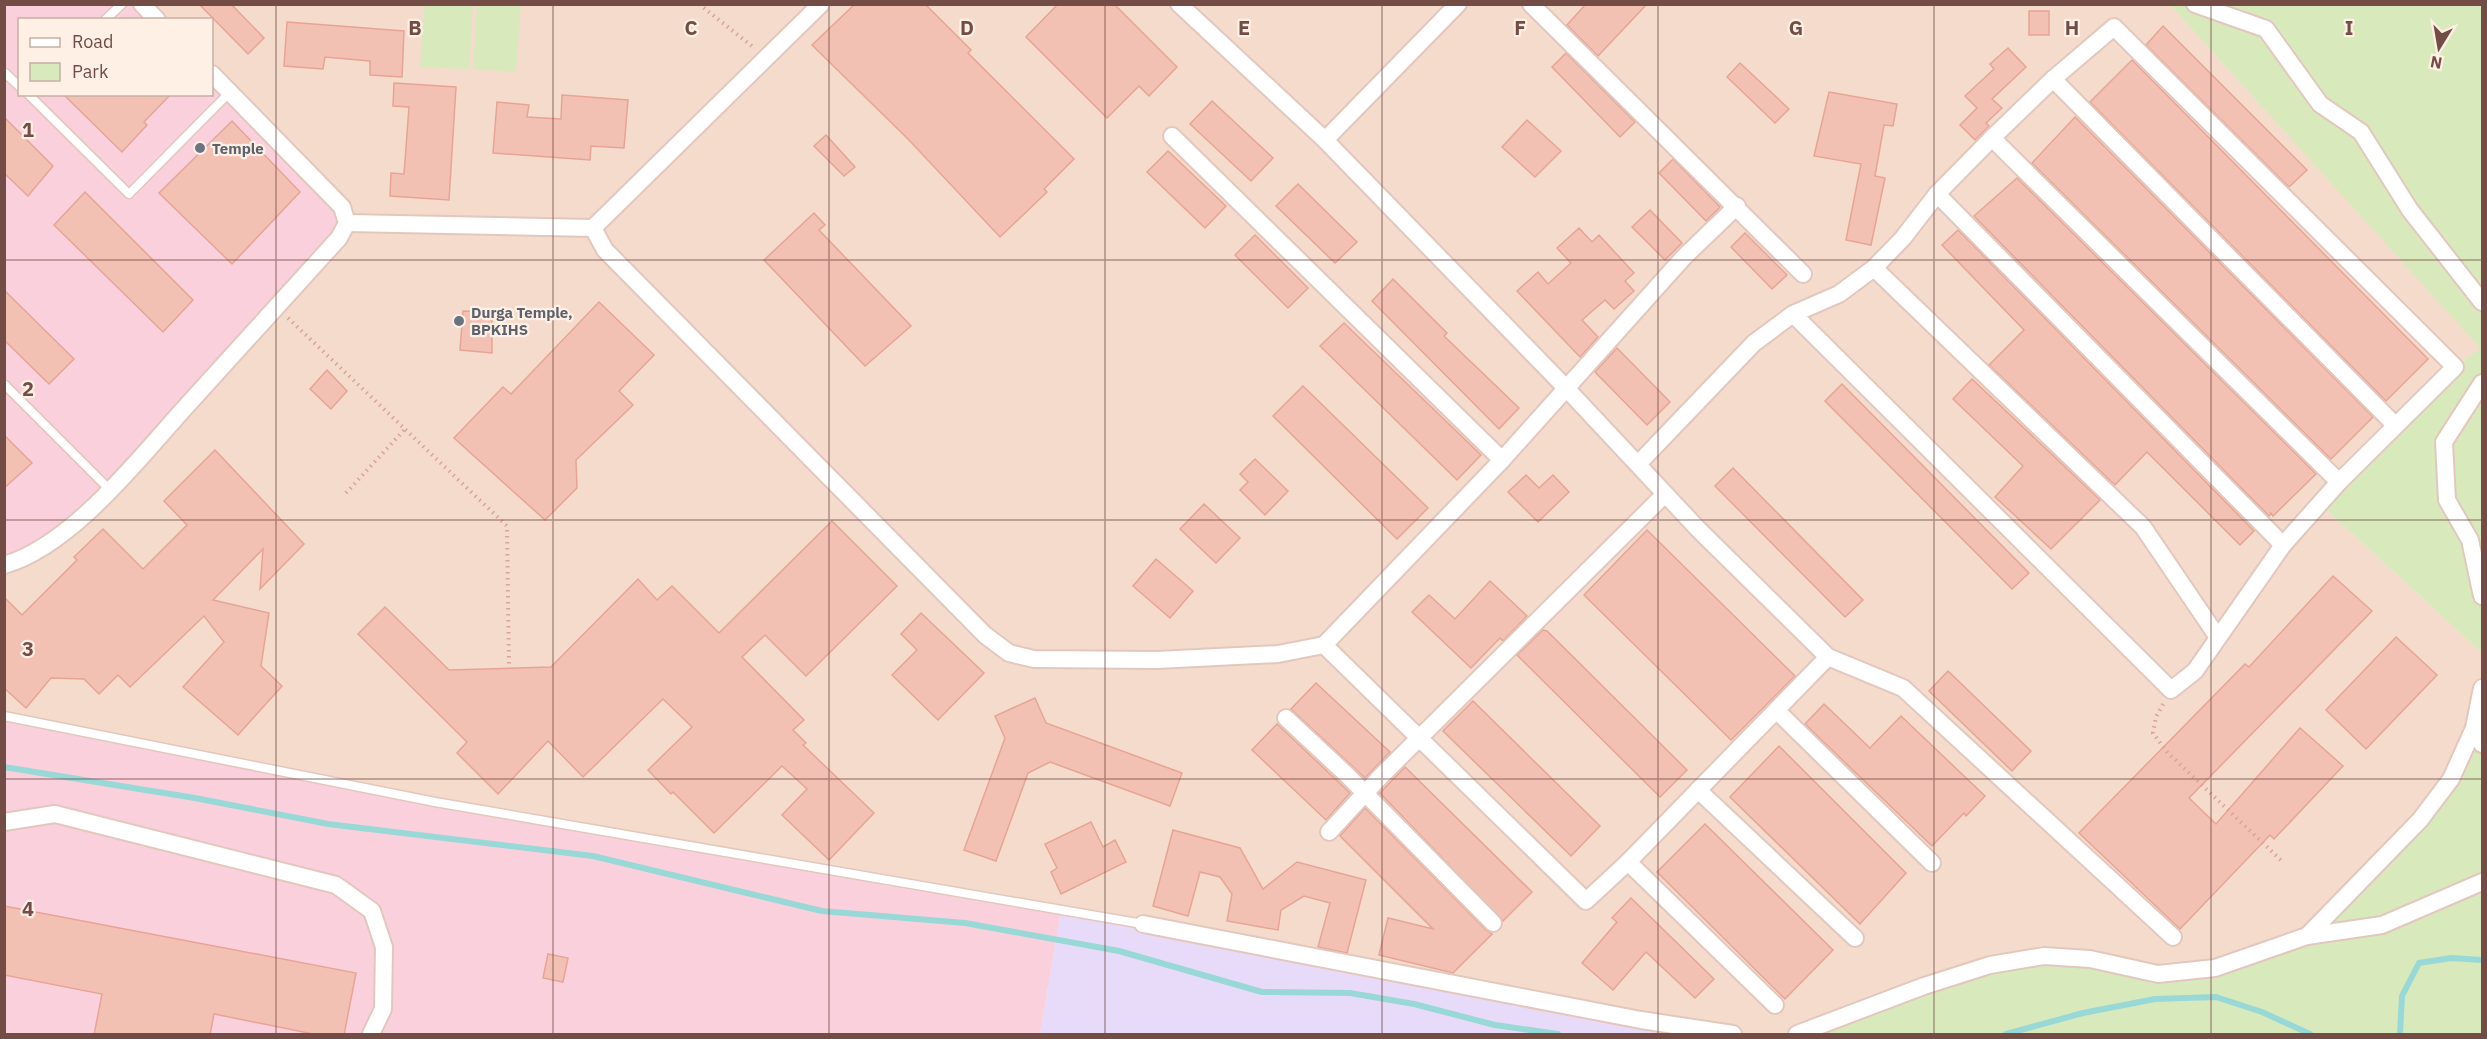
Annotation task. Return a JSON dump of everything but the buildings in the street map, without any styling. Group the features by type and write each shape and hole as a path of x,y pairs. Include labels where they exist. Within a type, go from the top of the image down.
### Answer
{"street":[{"path":"142,4 155,18"},
{"path":"347,223 593,228 768,59 821,4"},
{"path":"1179,4 1325,140 1566,388 1665,494 1828,657 1903,688 2173,938"},
{"path":"1325,140 1458,4"},
{"path":"1531,4 1803,274"},
{"path":"2195,4 2266,29 2320,104 2361,132 2410,210 2482,302"},
{"path":"1638,464 1754,343 1793,314 1839,294 1874,268 1903,238 1937,194 1992,138 2053,79 2114,27 2455,367 2339,482 2283,545 2217,636 2195,671 2171,690 1793,314"},
{"path":"4,565 24,559 52,542 110,490 339,238 347,223 342,207 213,75"},
{"path":"2053,79 2395,425"},
{"path":"1172,136 1502,460"},
{"path":"1992,138 2339,482"},
{"path":"1937,194 2283,545"},
{"path":"593,228 605,250 985,635 1010,653 1034,659 1157,660 1278,654 1324,645 1502,460 1684,257 1737,206"},
{"path":"1874,268 2143,527 2217,636"},
{"path":"2482,383 2444,442 2447,500 2470,540 2482,596"},
{"path":"1329,832 1420,737 1665,494"},
{"path":"1324,645 1586,901 1628,862 1828,657"},
{"path":"2307,936 2420,820 2451,779 2474,728 2482,688"},
{"path":"1777,711 1932,863"},
{"path":"1286,718 1347,775 1493,923"},
{"path":"2474,728 2482,744"},
{"path":"1698,790 1855,938"},
{"path":"4,822 55,814 336,885 372,911 384,947 383,1009 371,1035"},
{"path":"1628,862 1775,1005"},
{"path":"1797,1035 1924,986 1990,965 2044,956 2090,959 2157,974 2215,968 2307,936 2382,925 2482,882"},
{"path":"1143,924 1641,1020 1733,1035"}],"lane":[{"path":"107,18 122,4"},
{"path":"4,72 18,85"},
{"path":"29,96 129,194 230,92"},
{"path":"4,384 110,490"},
{"path":"4,716 435,802 1143,924"}],"path":[{"path":"699,4 768,59"},
{"path":"276,307 507,526 509,667"},
{"path":"346,493 405,429"},
{"path":"2171,690 2156,717 2153,733 2167,752 2284,863"}],"shaded area":[{"path":"5,5 142,5 156,18 18,18 18,96 213,96 213,75 347,223 110,490 5,565"},
{"path":"142,5 2170,5 2481,348 2455,367 2320,504 2482,653 2482,688 2451,779 2307,936 2215,968 1797,1034 1733,1034 435,802 5,716 5,565 339,238 213,75 213,18 156,18"},
{"path":"4,716 435,802 1061,910 1040,1034 5,1034"},
{"path":"1061,910 1733,1034 1040,1034"}],"green space":[{"path":"424,5 473,5 469,69 420,67"},
{"path":"477,5 521,5 516,72 473,69"},
{"path":"2170,5 2482,5 2482,653 2320,504 2451,371 2480,348"},
{"path":"2482,688 2482,1034 1797,1034 2044,956 2158,974 2307,936 2451,779"}],"waterway":[{"path":"4,767 195,798 328,824 593,856 822,911 965,923 1119,951 1262,992 1350,993 1414,1004 1495,1025 1558,1034"},
{"path":"2400,1034 2402,996 2419,963 2451,958 2482,960"},
{"path":"2006,1034 2083,1013 2155,999 2216,997 2262,1012 2310,1034"}],"place":[{"name":"Temple","path":"200,148"},
{"name":"Durga Temple, BPKIHS","path":"459,321"}]}
